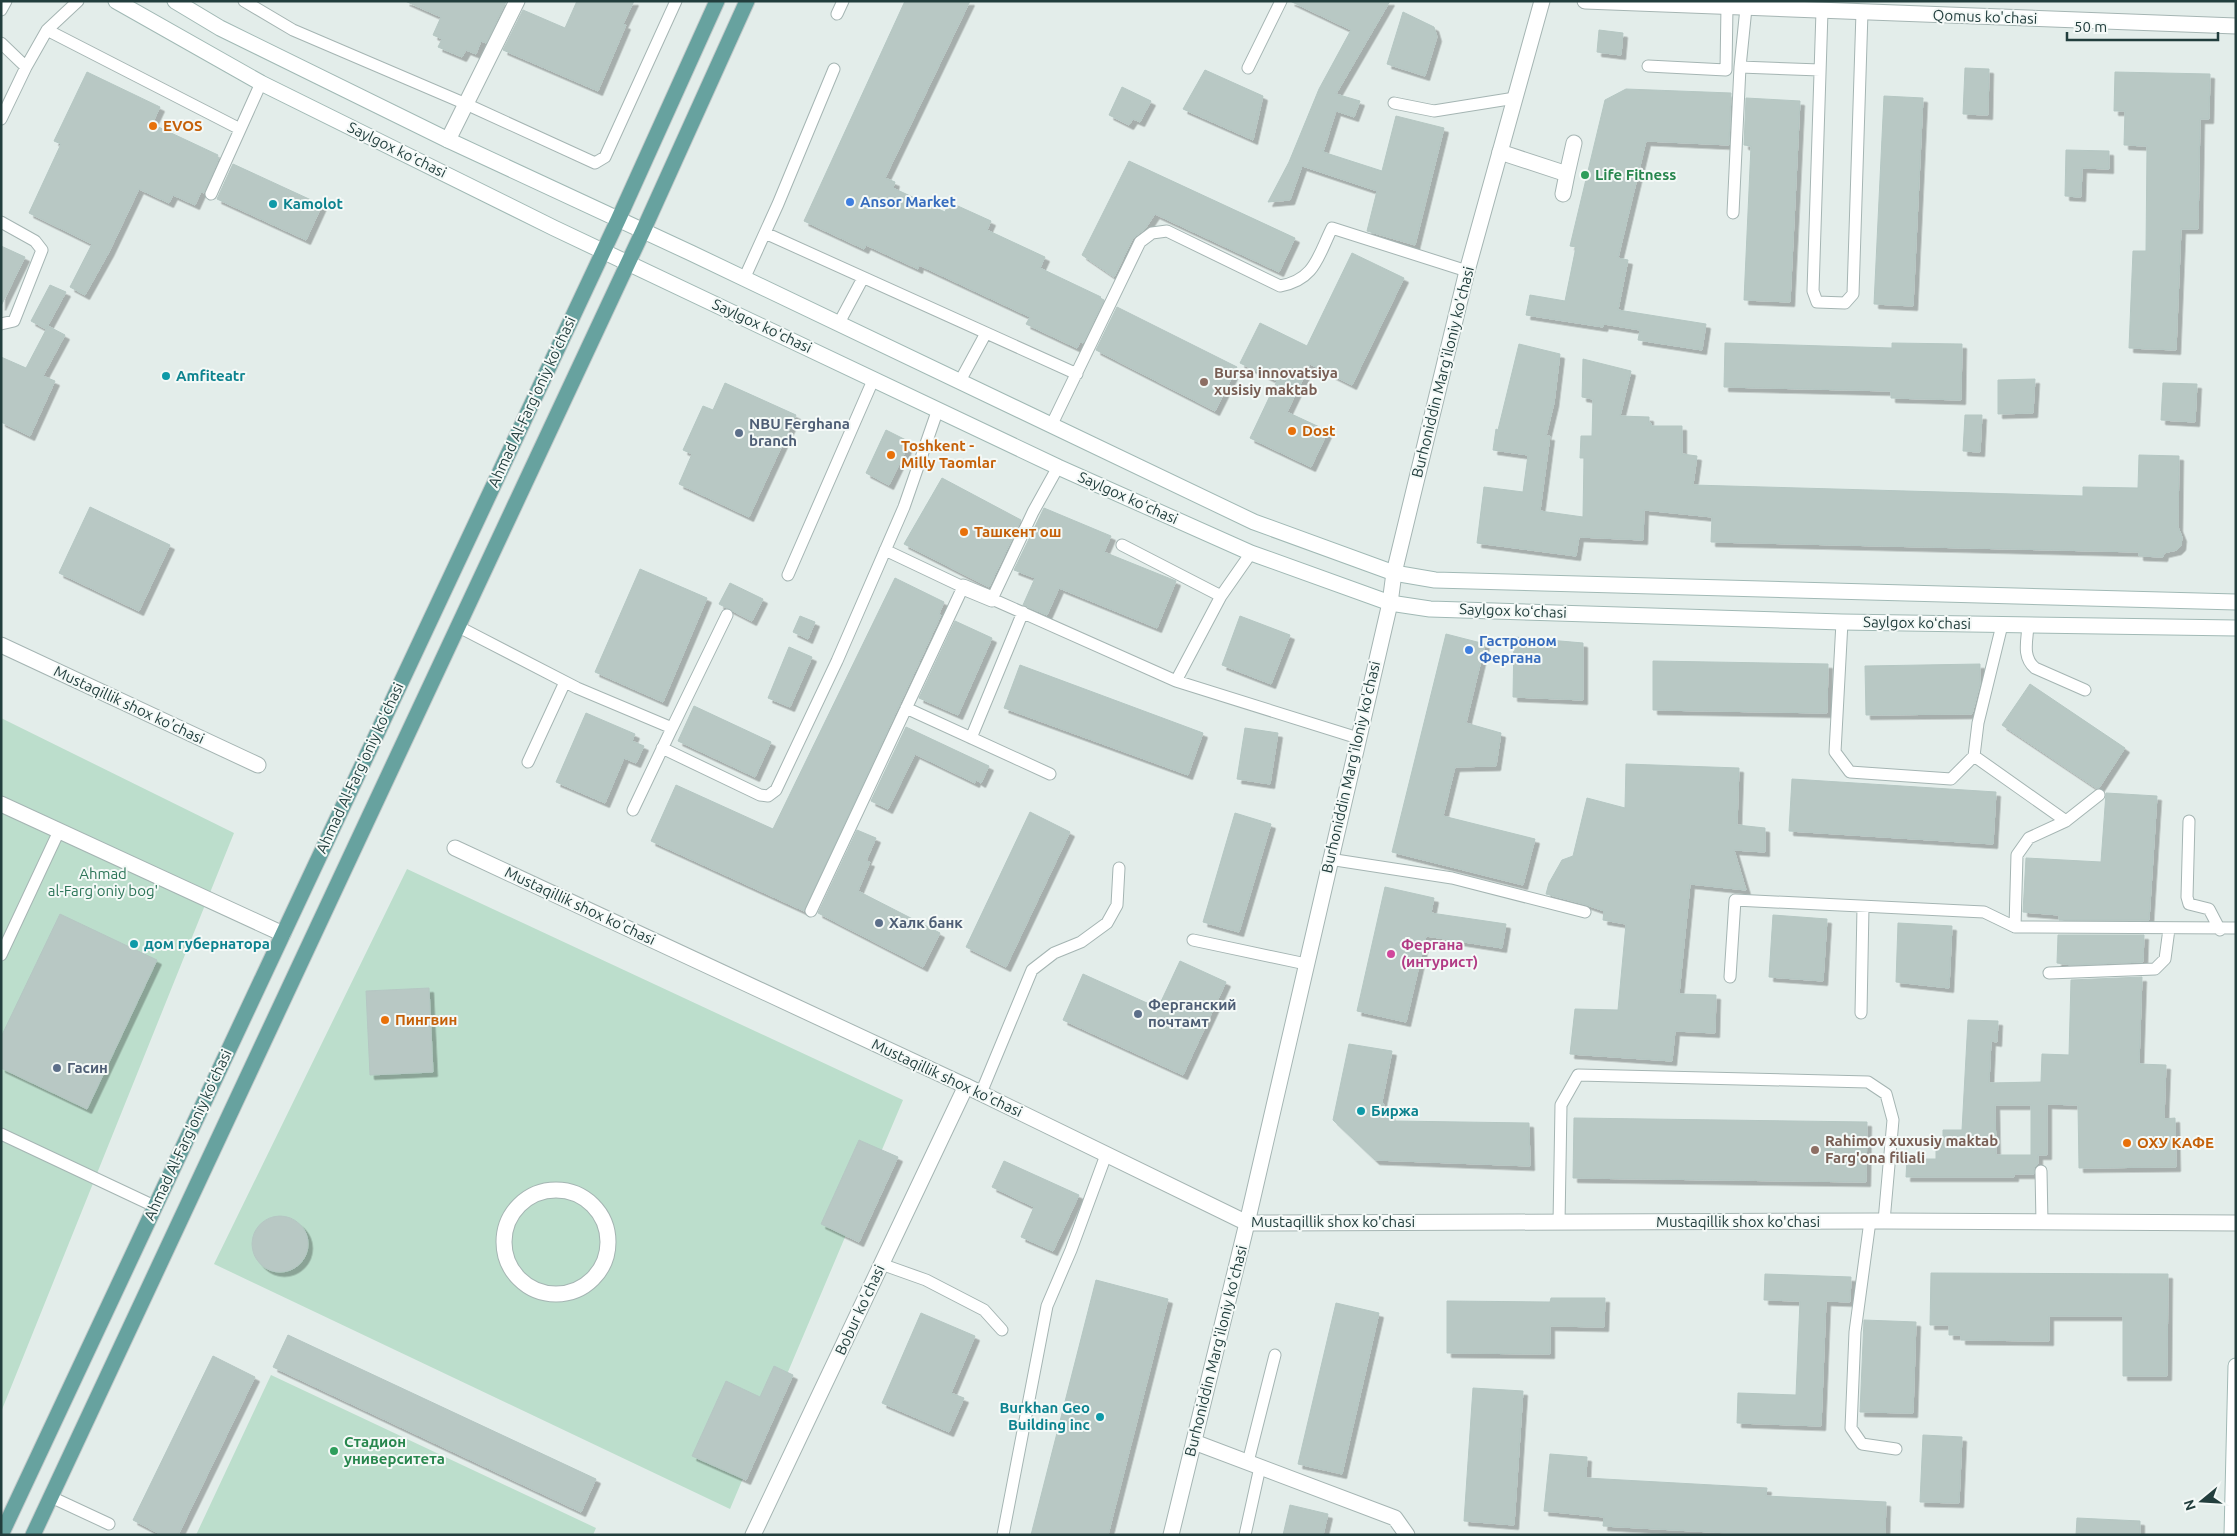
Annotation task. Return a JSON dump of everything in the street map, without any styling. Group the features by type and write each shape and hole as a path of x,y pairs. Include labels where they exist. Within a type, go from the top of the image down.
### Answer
{"main road":[{"name":"Ahmad Al-Farg'oniy ko'chasi","path":"1,1535 618,220 717,1"},
{"name":"Ahmad Al-Farg'oniy ko'chasi","path":"33,1535 643,231 747,1"}],"street":[{"name":"Saylgox koʻchasi","path":"116,1 261,83 603,251 1058,467 1251,554 1390,603 1430,609 1842,622 2236,628"},
{"name":"Saylgox koʻchasi","path":"175,1 220,28 448,140 839,323 1254,522 1394,573 1435,580 2236,602"},
{"path":"448,140 517,1"},
{"name":"Burhoniddin Marg'iloniy ko'chasi","path":"1171,1535 1247,1223 1390,603 1394,573 1467,271 1542,1"},
{"name":"Qomus ko'chasi","path":"1585,1 2236,26"},
{"path":"1563,194 1574,143"},
{"path":"1500,152 1568,174"},
{"path":"963,587 992,599"},
{"name":"Mustaqillik shox ko'chasi","path":"1,645 258,765"},
{"path":"1,804 283,934"},
{"name":"Mustaqillik shox ko'chasi","path":"455,848 982,1093 1247,1223 2236,1222"},
{"name":"Bobur ko'chasi","path":"753,1535 966,1086"},
{"path":"557,1190 574,1193 589,1202 600,1215 606,1231 608,1248 602,1264 593,1278 579,1288 563,1293 546,1293 530,1287 517,1276 508,1262 504,1246 505,1229 513,1213 524,1200 540,1192 557,1190"},
{"path":"2232,1535 2236,1366"},
{"path":"1194,1442 1395,1518 1407,1535"}],"lane":[{"path":"1,10 6,1"},
{"path":"1,118 47,30 78,1"},
{"path":"244,1 293,30 466,104 595,163 604,157 676,1"},
{"path":"837,14 843,1"},
{"path":"1248,68 1281,1"},
{"path":"1648,66 1726,70 1727,6"},
{"path":"1733,213 1740,67 1746,8"},
{"path":"1822,11 1813,291 1817,302 1845,303 1853,294 1862,12"},
{"path":"47,30 240,129"},
{"path":"1,44 26,67"},
{"path":"1740,67 1820,70"},
{"path":"744,278 766,233 834,69"},
{"path":"211,194 261,83"},
{"path":"1394,103 1434,111 1515,98"},
{"path":"1,222 35,241 42,250 14,321 1,324"},
{"path":"1051,426 1140,242 1152,233 1168,231 1280,286 1294,284 1308,275 1332,228 1467,271"},
{"path":"766,233 1077,374"},
{"path":"839,323 863,278"},
{"path":"960,382 986,333"},
{"path":"788,575 874,378"},
{"path":"662,748 760,795 768,796 776,790 837,661 904,507 938,409"},
{"path":"1058,467 1033,512 992,599 1176,681 1358,738"},
{"path":"1122,545 1221,596"},
{"path":"811,911 963,587 885,550"},
{"path":"1176,681 1221,596 1251,554"},
{"path":"971,738 1023,612"},
{"path":"633,810 727,615"},
{"path":"1842,622 1835,752 1850,772 1952,779 1974,756 1978,723 2002,625"},
{"path":"457,626 565,682 672,728"},
{"path":"2028,626 2026,655 2029,663 2035,668 2085,690"},
{"path":"528,762 565,682"},
{"path":"906,708 1050,774"},
{"path":"1974,756 2066,821"},
{"path":"2015,927 2017,855 2029,838 2066,821 2099,794"},
{"path":"2189,821 2187,897 2189,904 2209,909 2220,930"},
{"path":"1,955 59,831"},
{"path":"1330,859 1452,878 1585,912"},
{"path":"982,1093 1032,970 1054,953 1081,942 1107,923 1117,905 1119,868"},
{"path":"1730,977 1735,900 1984,912 2015,927 2220,930 2236,928"},
{"path":"1861,1013 1863,906"},
{"path":"2049,973 2155,969 2165,959 2169,929"},
{"path":"1193,940 1306,964"},
{"path":"1559,1223 1561,1105 1578,1075 1868,1082 1886,1094 1893,1120 1877,1221 1855,1332 1851,1428 1862,1444 1896,1449"},
{"path":"1,1134 154,1206"},
{"path":"1003,1535 1046,1306 1071,1250 1106,1154"},
{"path":"2041,1171 2042,1222"},
{"path":"882,1264 926,1280 984,1310 1002,1330"},
{"path":"1245,1535 1254,1465 1275,1355"},
{"path":"51,1497 109,1524"}],"green space":[{"name":"Ahmad al-Farg'oniy bog'","path":"1,718 234,833 1,1412"},
{"path":"407,869 903,1100 730,1509 214,1264"},
{"name":"Стадион университета","path":"271,1375 596,1528 593,1535 196,1535"}],"building":[{"path":"405,1 506,2 486,43 481,41 476,54 466,50 462,57 438,47 442,39 433,35 441,17"},
{"path":"577,1 634,1 623,24 626,25 598,91 503,50 523,10 565,28"},
{"path":"905,1 970,1 885,178 895,182 893,188 945,212 949,202 991,221 987,230 1045,257 1040,268 1101,297 1104,300 1083,343 1080,342 1077,348 1026,324 1030,317 919,265 918,269 866,245 864,249 804,221"},
{"path":"1290,1 1390,1 1336,94 1360,101 1354,117 1336,111 1323,152 1382,171 1396,116 1444,128 1415,245 1367,231 1377,191 1302,166 1290,200 1268,202 1289,162 1319,89 1351,30"},
{"path":"1403,12 1434,27 1437,37 1425,76 1387,64"},
{"path":"1599,30 1623,33 1621,55 1597,52"},
{"path":"1965,68 1989,69 1988,115 1963,114"},
{"path":"1205,70 1263,96 1253,140 1183,109"},
{"path":"87,72 160,107 152,124 218,155 217,157 219,158 204,193 201,192 195,205 173,195 169,203 139,189 109,252 85,295 70,287 92,244 29,213 61,144 54,141"},
{"path":"2115,72 2210,74 2209,119 2200,119 2198,229 2181,229 2176,350 2129,348 2133,251 2146,251 2147,146 2124,145 2125,111 2114,111"},
{"path":"1122,87 1151,101 1140,122 1133,119 1129,125 1109,115"},
{"path":"1626,89 1731,93 1729,145 1646,141 1618,258 1628,260 1618,310 1706,324 1702,350 1638,340 1640,330 1604,324 1603,327 1526,315 1530,295 1565,301 1576,247 1570,246 1605,100"},
{"path":"1884,96 1923,98 1913,306 1874,304"},
{"path":"1746,98 1800,101 1790,302 1744,300 1751,146 1744,145"},
{"path":"2066,150 2109,151 2109,169 2082,168 2081,197 2065,196"},
{"path":"1129,161 1295,238 1279,272 1155,214 1145,229 1133,238 1114,277 1082,255"},
{"name":"Kamolot","path":"233,164 322,205 306,240 217,199"},
{"path":"1,246 25,257 1,306"},
{"path":"1352,253 1404,278 1352,385 1310,364 1287,412 1328,431 1311,467 1250,438 1277,381 1240,363 1260,323 1307,346"},
{"path":"50,285 66,292 46,329 31,321"},
{"path":"1117,307 1237,367 1215,411 1096,350"},
{"path":"48,326 65,335 43,376 55,381 30,436 1,422 1,357 26,368"},
{"path":"1725,343 1892,348 1892,343 1962,344 1961,400 1891,398 1891,391 1724,387"},
{"path":"1519,344 1560,354 1554,403 1546,436 1550,436 1540,511 1583,517 1584,458 1580,458 1581,436 1592,436 1593,399 1582,397 1583,359 1631,371 1620,416 1649,417 1651,426 1682,426 1682,454 1697,456 1693,485 2083,496 2083,487 2138,488 2139,455 2179,456 2178,527 2182,537 2181,546 2177,550 2164,553 2163,557 2139,556 2139,552 1711,542 1712,517 1644,510 1643,540 1579,537 1576,556 1477,543 1484,487 1523,492 1528,455 1493,450 1496,429 1498,430"},
{"path":"2035,379 2033,413 1998,414 1998,380"},
{"name":"NBU Ferghana branch","path":"725,383 796,415 749,517 679,484 692,454 683,450 703,406 713,410"},
{"path":"2163,383 2197,384 2195,422 2161,420"},
{"path":"1965,415 1982,415 1980,452 1963,451"},
{"path":"886,430 910,442 889,485 866,473"},
{"name":"Ташкент ош","path":"942,478 1021,520 989,587 904,544"},
{"path":"90,507 170,545 139,611 59,573"},
{"path":"1044,508 1111,536 1104,552 1176,581 1157,628 1059,588 1047,615 1023,605 1035,578 1014,570"},
{"path":"640,569 707,598 663,702 595,672"},
{"path":"895,578 944,602 939,614 941,615 804,911 651,841 676,785 773,829"},
{"path":"730,583 763,599 752,621 719,604"},
{"path":"800,616 815,622 808,639 793,632"},
{"path":"1240,616 1290,635 1271,684 1222,665"},
{"path":"955,621 992,638 958,715 919,698"},
{"path":"1446,634 1485,644 1466,723 1501,733 1496,766 1455,767 1443,816 1535,839 1523,885 1392,852"},
{"path":"1514,637 1583,643 1583,700 1513,697"},
{"path":"789,647 812,657 790,707 768,698"},
{"path":"1653,661 1828,664 1827,713 1653,710"},
{"path":"1980,664 1980,684 1972,714 1866,715 1865,666"},
{"path":"1020,665 1203,733 1188,775 1004,708"},
{"path":"2030,684 2125,748 2099,788 2096,788 2002,725"},
{"path":"694,706 771,742 755,777 678,741"},
{"path":"586,713 635,734 632,741 644,746 636,763 624,758 605,803 556,782"},
{"path":"906,727 989,766 981,783 976,780 975,783 915,754 888,809 871,801"},
{"path":"1245,728 1278,733 1270,784 1237,779"},
{"path":"1626,764 1739,768 1737,825 1765,828 1765,852 1734,850 1746,890 1690,884 1679,994 1716,995 1715,1033 1675,1031 1672,1061 1570,1054 1575,1009 1618,1010 1626,924 1603,920 1604,911 1546,894 1549,883 1562,860 1573,856 1587,798 1625,808"},
{"path":"1792,779 1996,792 1993,844 1789,831"},
{"path":"2106,793 2157,796 2149,920 2059,920 2059,915 2023,912 2026,858 2101,862"},
{"path":"1030,812 1070,832 1006,967 966,947"},
{"path":"1235,813 1271,824 1239,932 1203,922"},
{"name":"Халк банк","path":"857,830 876,838 866,861 870,862 858,891 940,933 923,967 818,913"},
{"path":"1385,887 1434,898 1431,913 1506,924 1502,948 1426,936 1406,1022 1357,1011"},
{"path":"60,914 157,960 87,1109 1,1068 1,1037"},
{"path":"1773,915 1827,919 1823,981 1769,977"},
{"path":"1898,923 1952,926 1949,988 1896,982"},
{"path":"2058,935 2144,935 2143,962 2072,965 2057,963"},
{"name":"Ферганский почтамт","path":"1180,961 1226,982 1183,1075 1063,1020 1083,974 1158,1008"},
{"path":"2142,977 2139,1064 2166,1065 2164,1119 2175,1118 2176,1167 2079,1168 2078,1105 2047,1104 2047,1155 2038,1155 2038,1164 2034,1168 2034,1174 2014,1174 2014,1177 1906,1177 1907,1159 1936,1159 1936,1139 1943,1139 1943,1130 1962,1130 1968,1020 1998,1021 1997,1042 1991,1041 1989,1083 2041,1082 2042,1054 2069,1055 2071,980","holes":["1995,1105 2031,1105 2031,1155 1996,1155"]},
{"path":"429,988 433,1072 370,1075 366,991"},
{"name":"Биржа","path":"1349,1044 1392,1051 1382,1102 1394,1121 1529,1123 1530,1166 1375,1160 1333,1120"},
{"path":"1574,1118 1867,1122 1866,1182 1573,1178"},
{"path":"859,1140 898,1157 859,1242 821,1224"},
{"path":"1004,1161 1079,1195 1053,1251 1021,1237 1034,1207 992,1187"},
{"path":"280,1216 291,1218 300,1224 306,1233 308,1244 306,1255 300,1264 291,1270 280,1272 269,1270 260,1264 254,1255 252,1244 254,1233 260,1224 269,1218"},
{"path":"1931,1273 2168,1274 2167,1376 2123,1376 2123,1316 2049,1316 2049,1341 1961,1340 1961,1335 1949,1335 1949,1325 1930,1325"},
{"path":"1765,1274 1851,1277 1850,1302 1826,1301 1821,1426 1737,1423 1738,1393 1796,1395 1800,1301 1764,1300"},
{"name":"Burkhan Geo Building inc","path":"1096,1280 1168,1299 1108,1535 1031,1535"},
{"path":"1551,1298 1605,1298 1604,1327 1550,1326 1550,1354 1447,1353 1447,1301 1550,1302"},
{"path":"1336,1303 1379,1313 1342,1474 1298,1464"},
{"path":"921,1313 975,1336 951,1393 964,1398 949,1432 882,1403"},
{"path":"1864,1320 1916,1322 1913,1413 1860,1412"},
{"path":"288,1335 596,1479 581,1512 273,1367"},
{"path":"213,1356 255,1377 178,1535 162,1535 133,1520"},
{"path":"774,1366 793,1375 746,1480 692,1456 726,1381 760,1397"},
{"path":"1473,1388 1523,1391 1514,1525 1464,1521"},
{"path":"1923,1435 1962,1437 1959,1503 1920,1502"},
{"path":"1550,1454 1587,1457 1586,1478 1767,1488 1766,1496 1886,1502 1885,1535 1765,1535 1603,1526 1604,1517 1544,1511"},
{"path":"1290,1505 1328,1514 1323,1535 1283,1535"},
{"path":"2077,1518 2140,1521 2140,1535 2076,1535"}],"place":[{"name":"EVOS","path":"153,126"},
{"name":"Life Fitness","path":"1585,175"},
{"name":"Ansor Market","path":"850,202"},
{"name":"Kamolot","path":"273,204"},
{"name":"Amfiteatr","path":"166,376"},
{"name":"Bursa innovatsiya xusisiy maktab","path":"1204,382"},
{"name":"Dost","path":"1292,431"},
{"name":"NBU Ferghana branch","path":"739,433"},
{"name":"Toshkent - Milly Taomlar","path":"891,455"},
{"name":"Ташкент ош","path":"964,532"},
{"name":"Гастроном Фергана","path":"1469,650"},
{"name":"Халк банк","path":"879,923"},
{"name":"дом губернатора","path":"134,944"},
{"name":"Фергана (интурист)","path":"1391,954"},
{"name":"Ферганский почтамт","path":"1138,1014"},
{"name":"Пингвин","path":"385,1020"},
{"name":"Гасин","path":"57,1068"},
{"name":"Биржа","path":"1361,1111"},
{"name":"ОХУ КАФЕ","path":"2127,1143"},
{"name":"Rahimov xuxusiy maktab Farg'ona filiali","path":"1815,1150"},
{"name":"Burkhan Geo Building inc","path":"1100,1417"},
{"name":"Стадион университета","path":"334,1451"}]}
